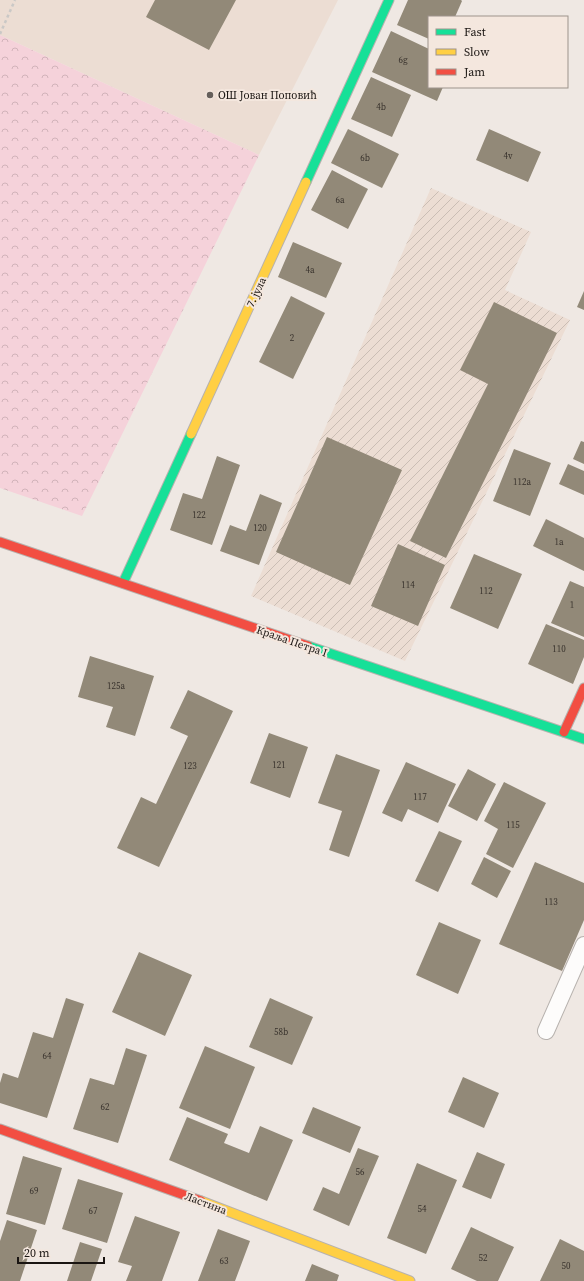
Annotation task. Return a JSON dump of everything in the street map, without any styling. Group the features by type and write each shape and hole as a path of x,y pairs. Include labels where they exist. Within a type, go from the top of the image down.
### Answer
{"street":[{"name":"7. јула","path":"123,583 389,0"},
{"name":"Краља Петра I","path":"0,542 584,739"},
{"path":"564,732 584,688"},
{"name":"Ластина","path":"0,1129 182,1194 410,1281"}],"lane":[{"path":"546,1031 584,945"}],"path":[{"path":"0,34 15,0"}],"shaded area":[{"name":"ОШ Јован Поповић","path":"0,0 338,0 259,155 0,35"},
{"path":"431,188 531,232 505,290 570,320 405,661 251,596"}],"green space":[{"path":"0,35 259,155 82,516 0,488"}],"building":[{"path":"155,0 236,0 209,50 146,17"},
{"path":"408,0 462,1 455,16 428,16 428,39 397,25"},
{"path":"391,31 428,49 428,88 443,88 437,101 372,72"},
{"path":"371,77 411,95 392,137 351,119"},
{"path":"348,129 399,154 382,188 331,163"},
{"path":"489,129 541,152 528,182 476,160"},
{"path":"332,170 368,189 348,229 311,210"},
{"path":"293,242 342,263 326,298 278,277"},
{"path":"584,291 584,310 577,307"},
{"path":"291,296 325,313 293,379 259,362"},
{"path":"494,302 557,333 446,558 410,541 488,384 460,370"},
{"path":"327,437 402,470 350,585 276,552"},
{"path":"581,441 584,442 584,464 573,459"},
{"path":"514,449 551,463 530,516 493,501"},
{"path":"217,456 240,465 212,545 170,530 183,493 202,499"},
{"path":"568,464 584,471 584,495 559,484"},
{"path":"260,494 282,503 259,565 220,551 230,525 246,531"},
{"path":"546,519 584,538 584,571 533,546"},
{"path":"398,544 445,565 418,626 371,606"},
{"path":"474,554 522,574 498,629 450,608"},
{"path":"570,581 584,587 584,637 551,623"},
{"path":"546,624 584,640 584,657 573,684 528,664"},
{"path":"90,656 154,676 135,736 106,727 113,707 78,697"},
{"path":"188,690 233,711 159,867 117,848 141,797 156,804 188,736 170,728"},
{"path":"269,733 308,747 290,798 250,783"},
{"path":"336,754 380,770 349,857 329,850 342,811 318,803"},
{"path":"406,762 456,784 438,823 408,809 402,822 382,813"},
{"path":"468,769 496,784 477,821 448,806"},
{"path":"504,782 546,803 513,868 486,854 498,829 484,821"},
{"path":"439,831 462,841 438,892 415,881"},
{"path":"484,857 511,871 497,898 471,884"},
{"path":"535,862 584,883 584,920 562,971 499,944"},
{"path":"439,922 481,940 458,994 416,975"},
{"path":"139,952 192,975 165,1036 112,1012"},
{"path":"66,998 84,1004 47,1118 0,1103 0,1083 3,1073 18,1078 33,1032 53,1038"},
{"path":"270,998 313,1017 292,1065 249,1047"},
{"path":"205,1046 255,1067 230,1129 179,1108"},
{"path":"126,1048 147,1055 118,1143 73,1129 90,1078 114,1085"},
{"path":"463,1077 499,1093 484,1128 448,1112"},
{"path":"313,1107 361,1127 350,1153 302,1133"},
{"path":"187,1117 228,1134 224,1143 249,1153 260,1126 293,1140 267,1201 169,1160"},
{"path":"358,1148 379,1156 349,1226 313,1210 323,1187 339,1194"},
{"path":"477,1152 505,1164 491,1199 462,1187"},
{"path":"23,1156 62,1168 45,1225 6,1214"},
{"path":"417,1163 457,1180 426,1254 387,1238"},
{"path":"78,1179 123,1193 107,1243 62,1229"},
{"path":"135,1216 180,1232 162,1281 126,1281 132,1266 118,1262"},
{"path":"7,1220 37,1230 20,1281 0,1281 0,1241"},
{"path":"471,1227 514,1247 498,1281 477,1281 451,1269"},
{"path":"218,1229 250,1241 235,1281 198,1281"},
{"path":"560,1239 584,1251 584,1281 540,1281"},
{"path":"80,1242 102,1249 91,1281 67,1281"},
{"path":"312,1264 339,1275 337,1281 305,1281"}],"traffic: fast":[{"path":"306,182 389,0"},
{"path":"123,583 191,434"},
{"path":"308,646 584,739"}],"traffic: slow":[{"path":"191,434 306,182"},
{"path":"201,1201 410,1281"}],"traffic: jam":[{"path":"0,542 308,646"},
{"path":"564,732 584,688"},
{"path":"0,1129 201,1201"}],"place":[{"name":"ОШ Јован Поповић","path":"210,95"}]}
